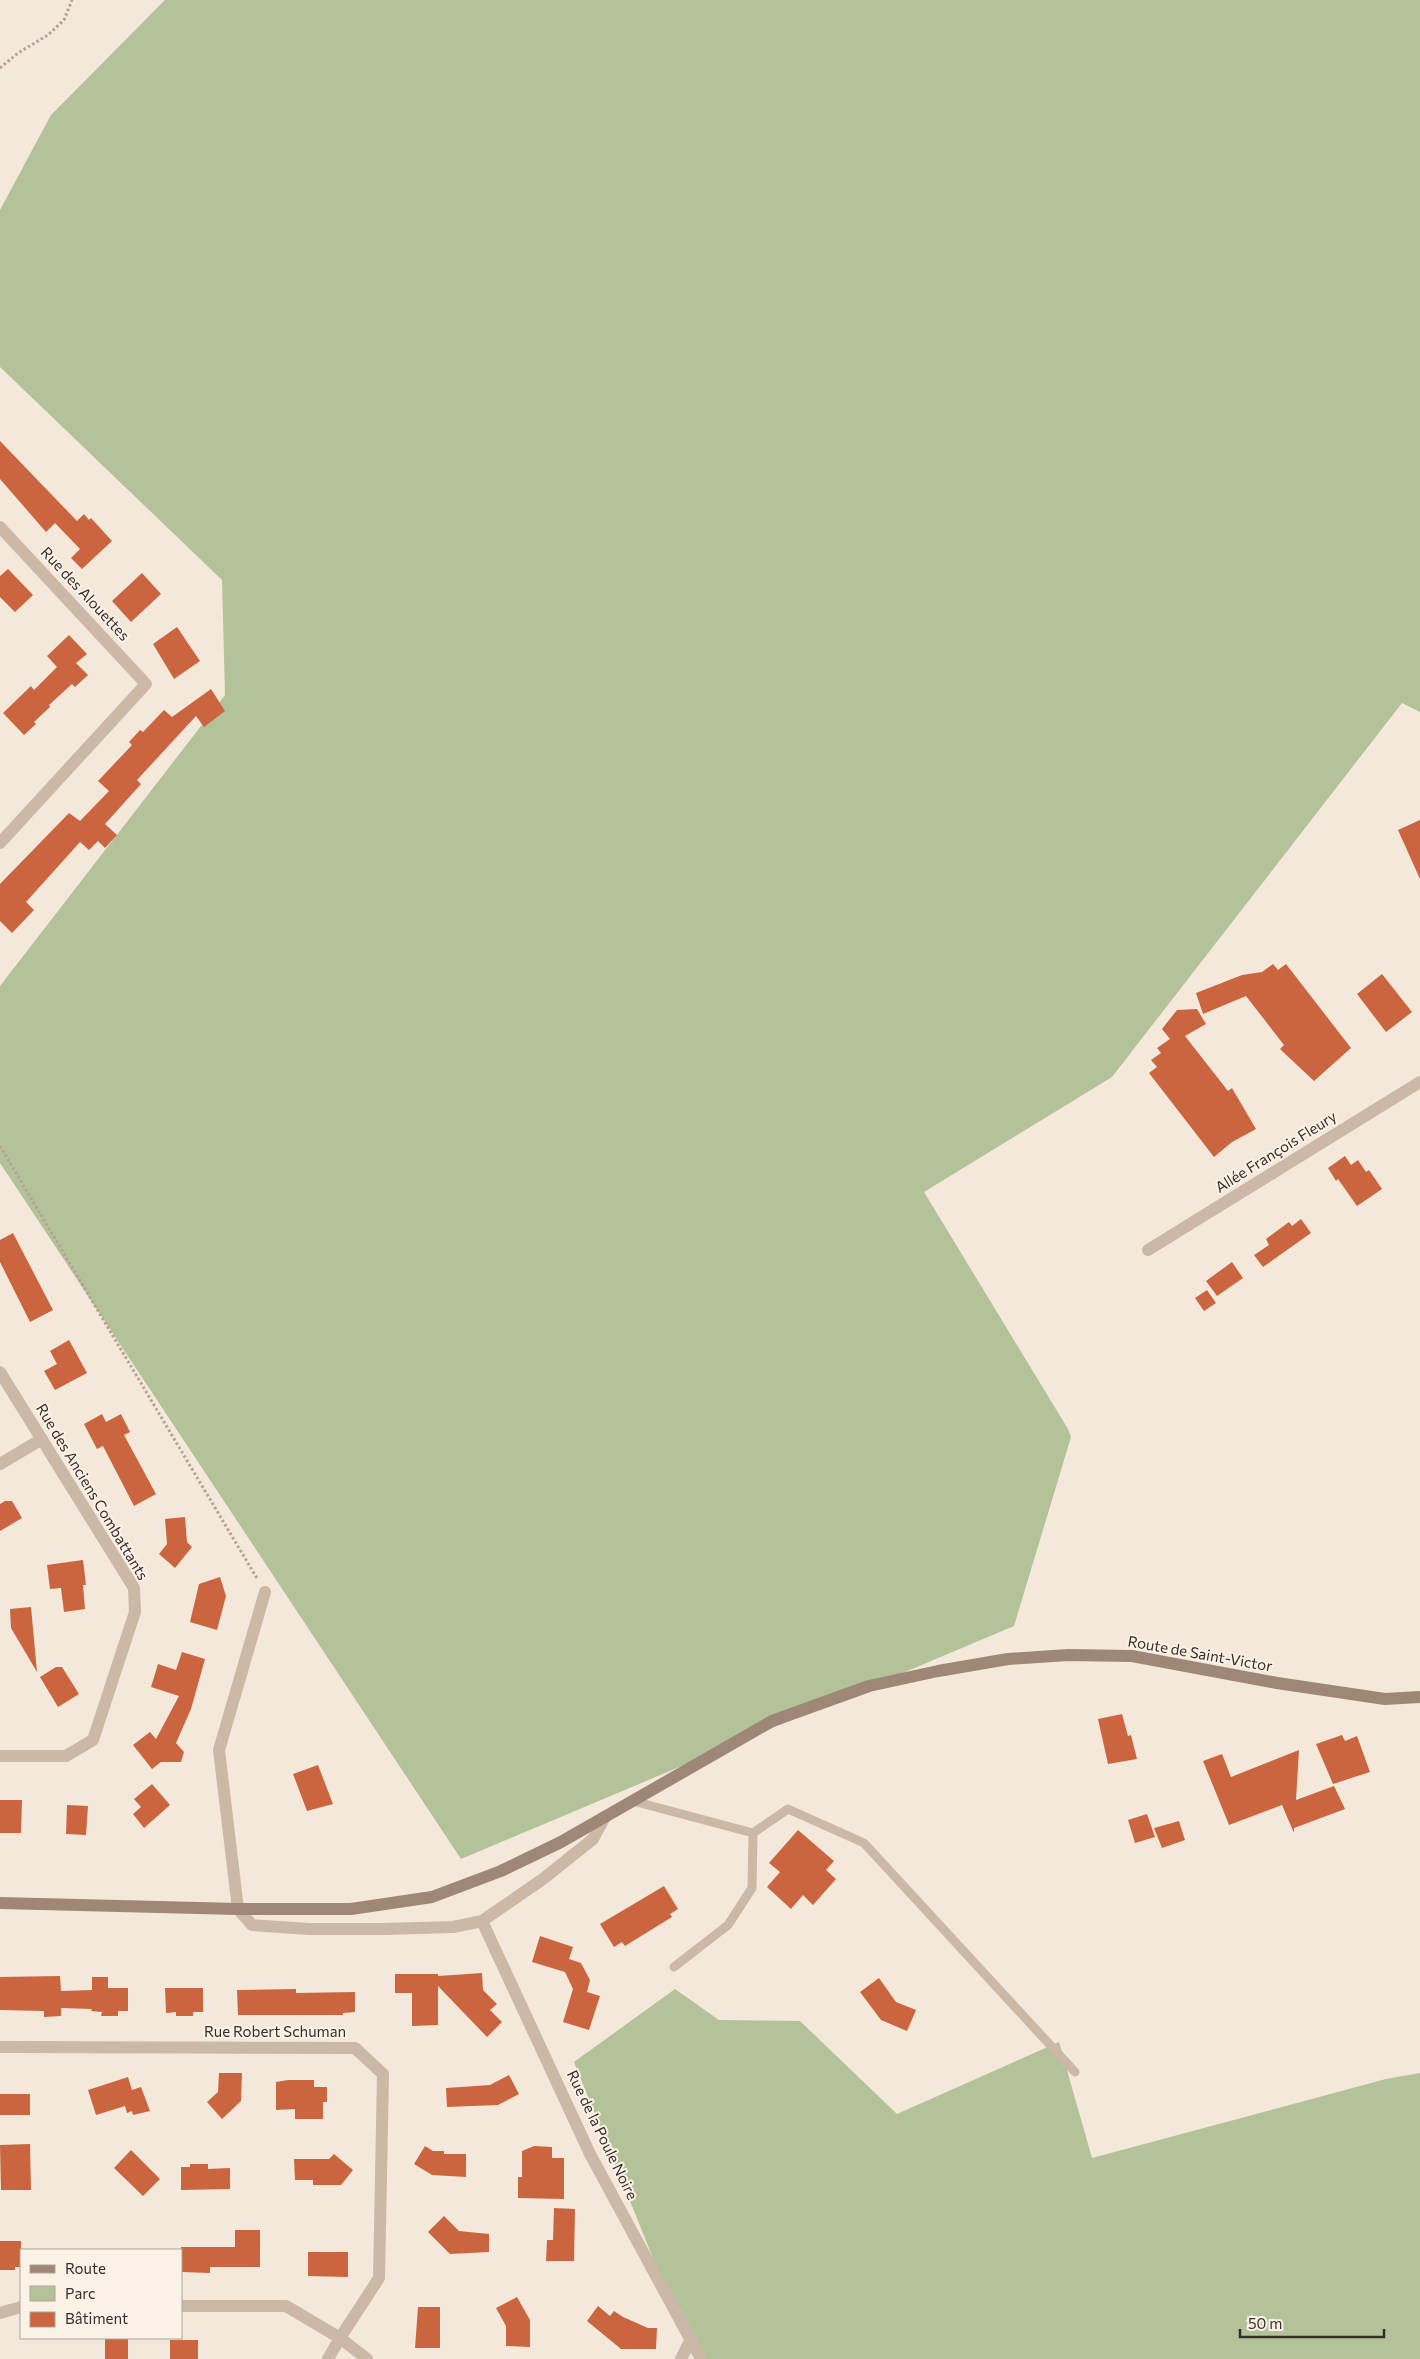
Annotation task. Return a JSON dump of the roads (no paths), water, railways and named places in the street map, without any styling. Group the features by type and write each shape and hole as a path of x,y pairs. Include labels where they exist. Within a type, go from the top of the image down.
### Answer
{"main road":[{"name":"Route de Saint-Victor","path":"0,1903 238,1909 351,1909 432,1897 502,1871 561,1842 772,1721 869,1686 938,1670 1008,1659 1068,1655 1132,1656 1277,1683 1385,1699 1420,1697"}],"street":[{"name":"Rue des Alouettes","path":"0,843 146,684 2,532"},
{"name":"Allée François Fleury","path":"1148,1250 1420,1082"},
{"name":"Rue des Anciens Combattants","path":"0,1372 134,1588 135,1612 94,1740 66,1756 0,1756"},
{"path":"0,1464 42,1440"},
{"path":"265,1592 219,1750 238,1909 252,1925 309,1929 453,1927 482,1921 543,1879 593,1839 605,1817"},
{"name":"Rue de la Poule Noire","path":"482,1921 590,2154 701,2359"},
{"name":"Rue Robert Schuman","path":"0,2047 355,2048 383,2074 379,2278 328,2359"},
{"path":"182,2306 286,2306 340,2338 367,2359"},
{"path":"0,2313 20,2307"},
{"path":"681,2359 690,2341"}],"lane":[{"path":"633,1801 753,1834 788,1810 864,1843 1075,2072"},
{"path":"674,1967 728,1925 752,1888 753,1834"}]}
